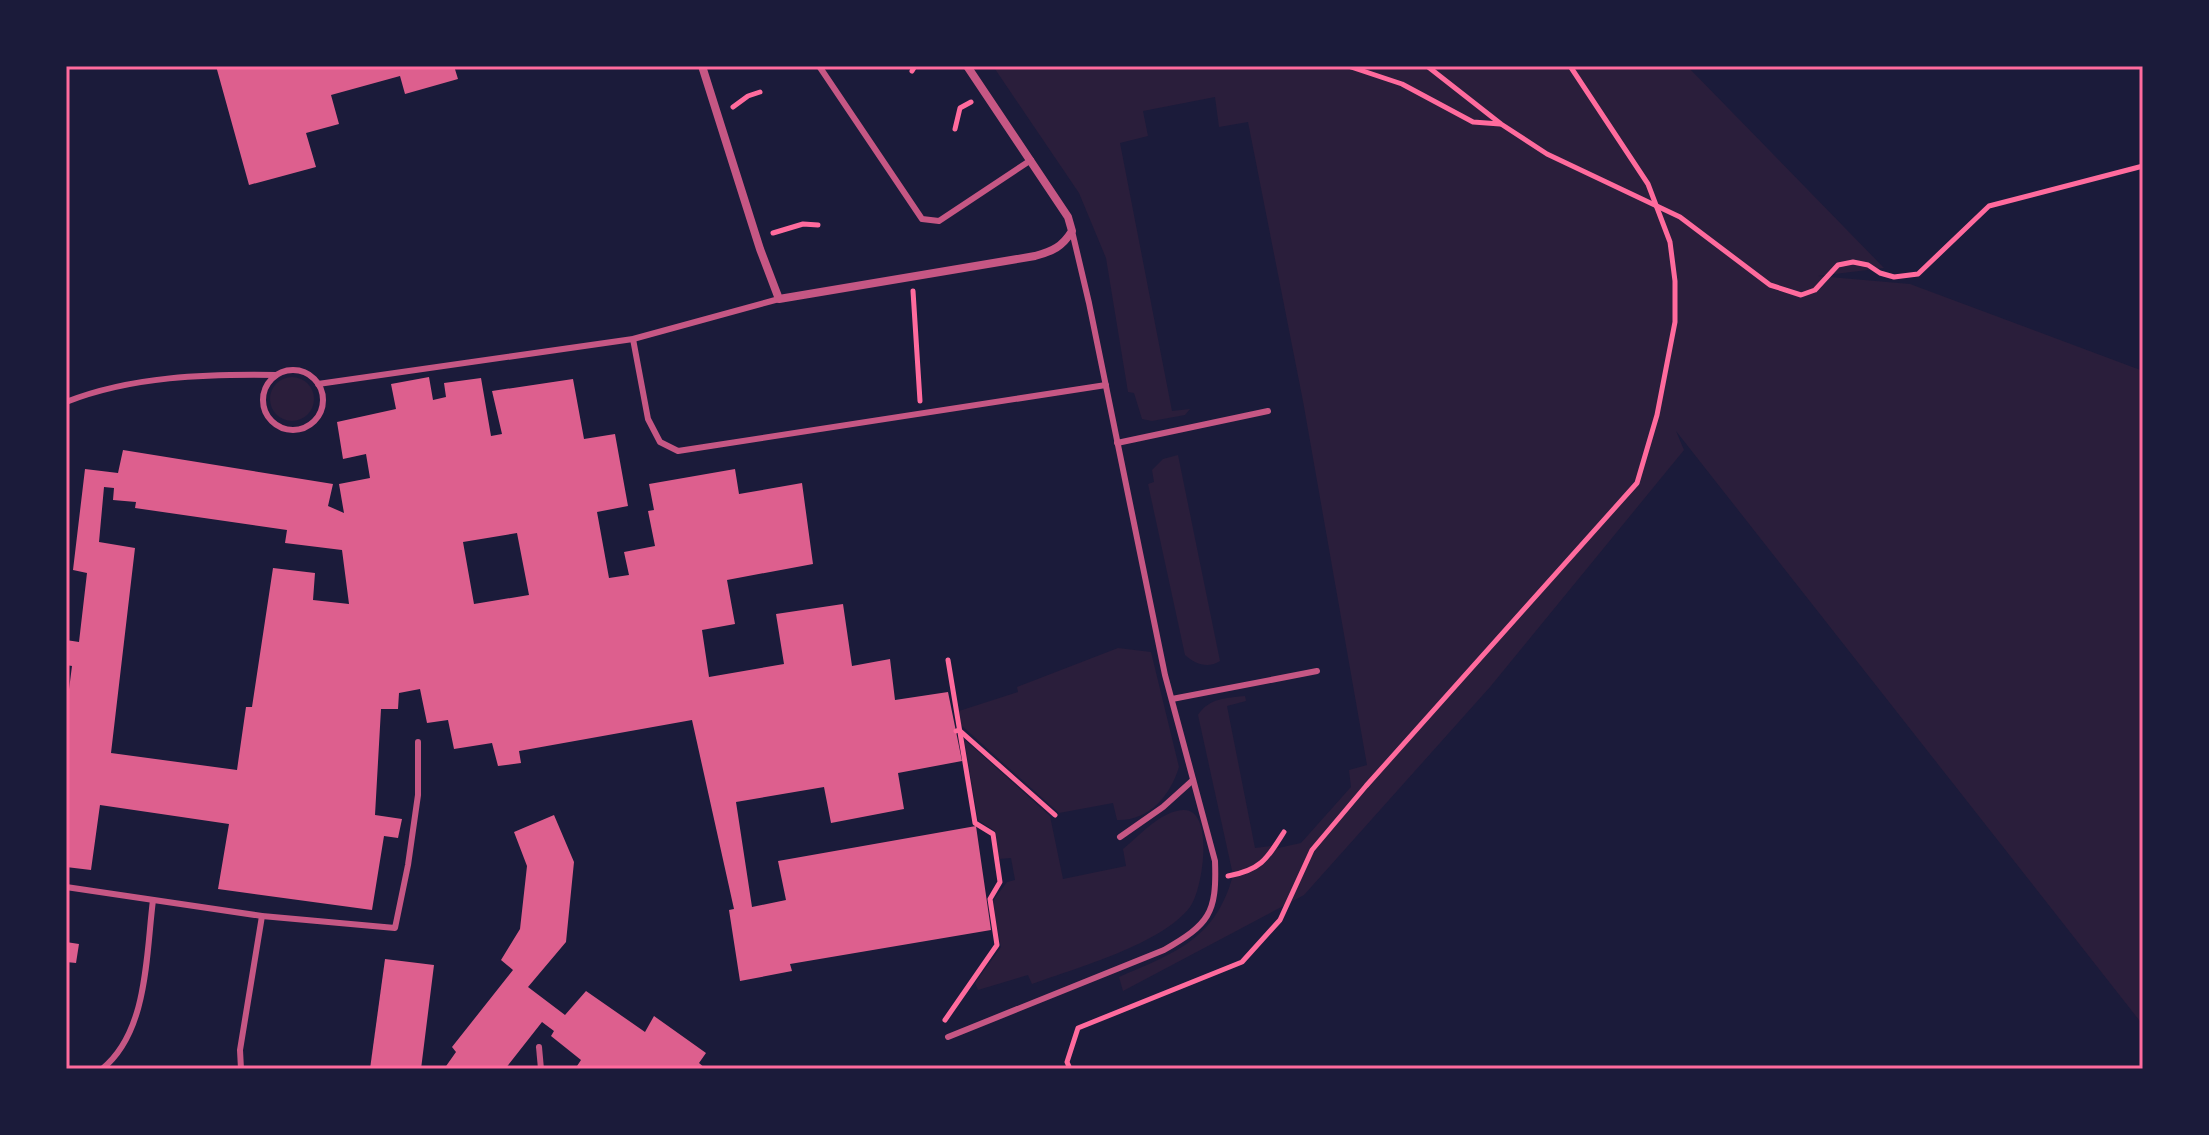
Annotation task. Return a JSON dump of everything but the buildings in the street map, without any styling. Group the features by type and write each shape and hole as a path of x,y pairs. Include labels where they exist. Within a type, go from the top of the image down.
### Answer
{"street":[{"path":"702,66 756,238 779,299 1053,251 1063,244 1072,231 1068,217 967,66"}],"lane":[{"path":"819,66 922,219 939,221 1031,160"},
{"path":"948,1037 1164,950 1210,917 1216,878 1215,861 1172,699 1072,231"},
{"path":"318,384 633,339 779,299"},
{"path":"633,339 648,419 660,442 678,451 1106,385"},
{"path":"66,402 115,388 169,378 276,375 288,370 302,371 322,390 322,408 315,421 299,429 289,429 279,426 269,417 263,404 264,393 276,375"},
{"path":"1117,443 1268,411"},
{"path":"1172,699 1317,671"},
{"path":"66,887 262,916 395,928 418,795 418,742"},
{"path":"1120,837 1163,807 1193,780"},
{"path":"102,1069 121,1050 133,1025 153,900"},
{"path":"241,1069 240,1050 262,916"},
{"path":"539,1047 541,1069"}],"path":[{"path":"1348,66 1402,84 1473,122 1501,124"},
{"path":"1427,66 1501,124 1547,154 1680,217 1770,285 1801,295 1815,290 1838,265 1853,262 1894,277 1918,274 1989,206 2143,166"},
{"path":"1070,1069 1067,1062 1078,1028 1242,962 1280,920 1312,850 1637,483 1657,415 1675,322 1670,242 1648,184 1570,66"},
{"path":"718,117 748,96 760,92"},
{"path":"955,129 960,108 985,93"},
{"path":"756,238 803,224 818,225"},
{"path":"912,278 920,414"},
{"path":"945,1020 997,945 990,899 1000,882 993,834 975,823 948,660"},
{"path":"958,730 1055,815"},
{"path":"1216,878 1249,872 1262,863 1284,832"}],"shaded area":[{"path":"993,66 1687,66 1884,268 1818,276 1910,284 2143,371 2143,1025 1676,431 1684,450 1490,687 1304,895 1123,991 1119,977 1175,951 1204,929 1226,897 1233,875 1198,715 1202,709 1218,700 1245,696 1246,701 1227,706 1255,848 1271,846 1274,849 1301,843 1351,787 1349,770 1367,765 1303,401 1248,122 1219,127 1215,97 1143,111 1148,136 1120,143 1172,411 1190,409 1185,415 1152,421 1142,419 1134,393 1128,392 1106,258 1079,193"},
{"path":"292,377 308,383 314,399 308,415 292,421 276,415 270,399 276,383"},
{"path":"1178,455 1220,661 1211,665 1197,663 1185,655 1148,484 1154,482 1152,470 1163,459"},
{"path":"1118,648 1151,652 1179,767 1164,797 1139,816 1117,820 1113,803 1059,813 961,725 959,711 1018,692 1017,687"},
{"path":"964,739 1050,816 1063,879 1126,866 1123,849 1151,825 1175,811 1193,813 1203,835 1203,851 1199,884 1190,907 1160,932 1117,953 1032,984 1028,975 978,990 975,983 1001,947 992,902 1007,882 1015,880 1011,858 999,859 995,831 978,820"}]}
